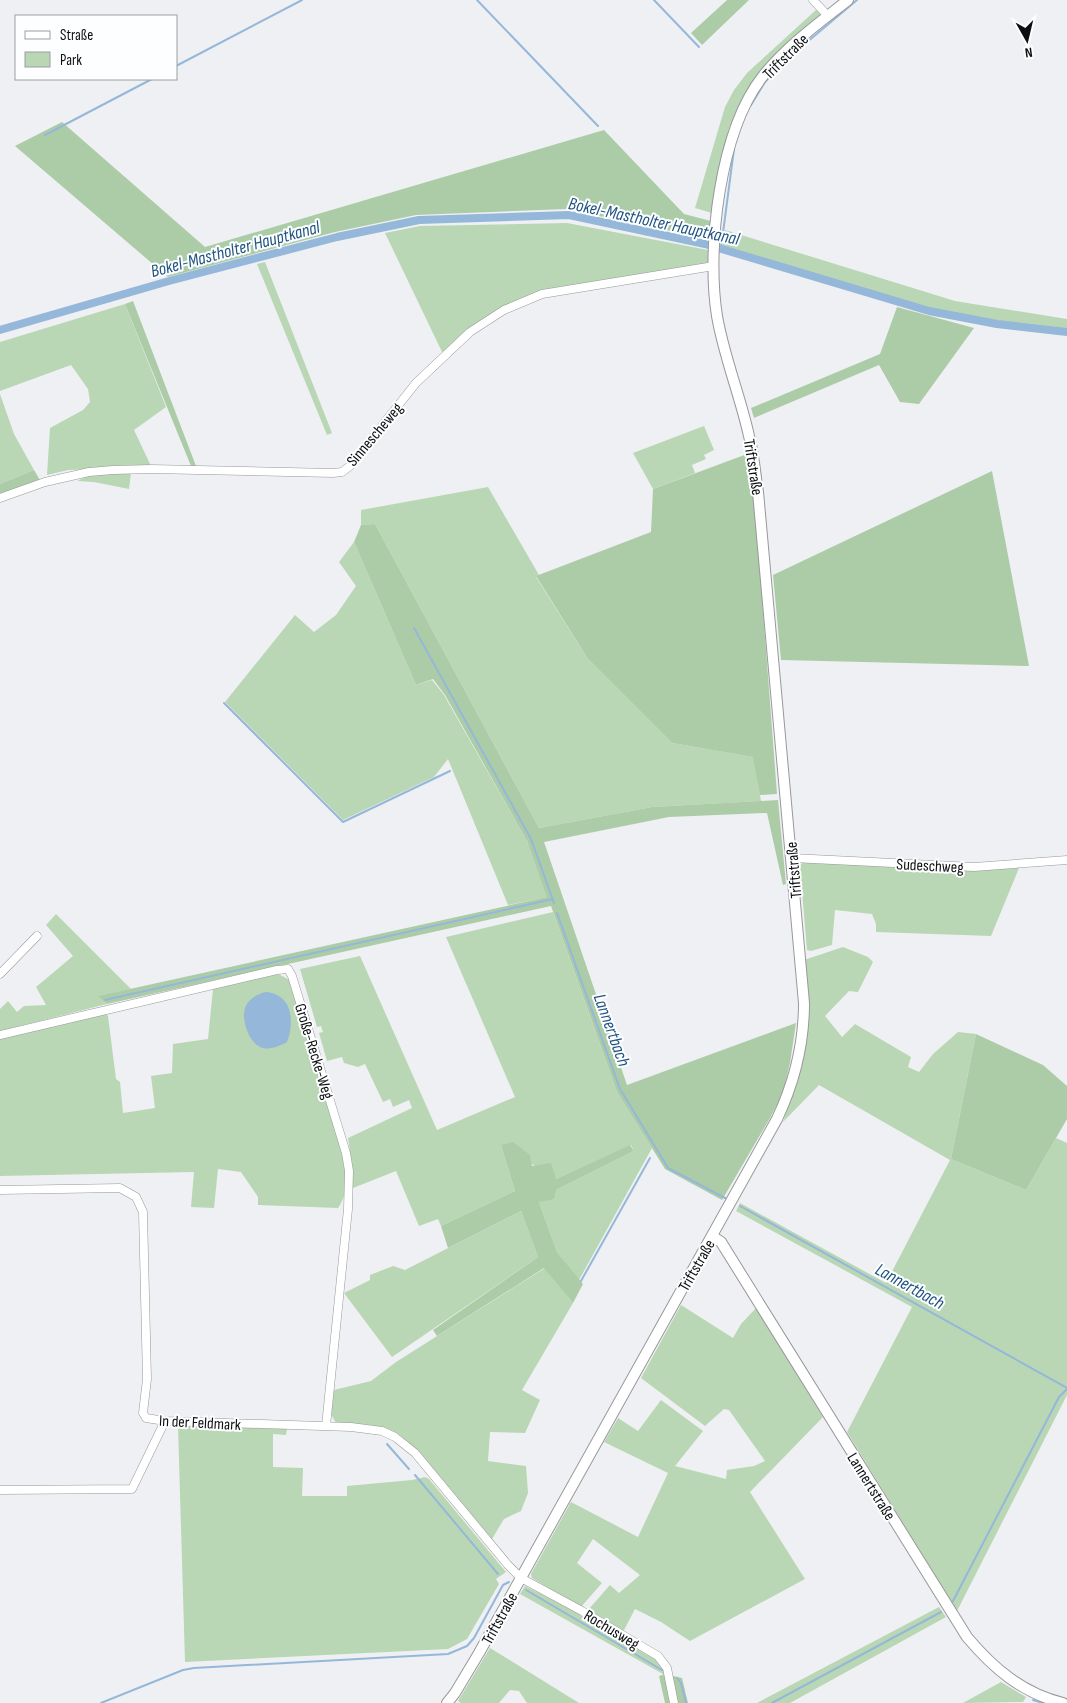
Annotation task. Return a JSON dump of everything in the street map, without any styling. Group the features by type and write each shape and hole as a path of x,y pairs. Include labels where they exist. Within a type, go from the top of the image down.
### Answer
{"street":[{"path":"812,0 828,16"},
{"name":"Triftstraße","path":"447,1703 479,1653 522,1578 777,1120 789,1094 798,1064 804,1022 804,1003 758,492 750,436 725,354 717,314 714,262 715,233 726,160 734,130 744,105 762,77 778,58 848,0"},
{"name":"Sinnescheweg","path":"0,498 45,482 89,472 114,470 342,472 350,466 416,383 470,332 504,310 542,294 714,262"},
{"name":"Sudeschweg","path":"792,858 974,867 1067,860"},
{"path":"0,974 37,936"},
{"name":"Große-Recke-Weg","path":"0,1035 268,972 288,969 292,976 346,1153 348,1171 348,1209 326,1426"},
{"name":"In der Feldmark","path":"0,1190 120,1188 136,1197 143,1212 147,1379 143,1413 146,1418 165,1421 370,1428 395,1437 415,1453 508,1565 522,1578"},
{"name":"Lannertstraße","path":"712,1236 721,1242 967,1637 986,1659 1006,1677 1032,1693 1063,1703"},
{"path":"0,1490 132,1489 165,1421"},
{"name":"Rochusweg","path":"522,1578 658,1656 667,1668 674,1703"}],"green space":[{"path":"727,0 749,0 702,45 691,33"},
{"path":"817,9 824,15 759,74 740,103 729,128 712,213 695,208 725,107 734,90 747,73"},
{"path":"62,122 205,247 604,130 684,214 711,221 709,239 566,209 416,215 335,232 168,277 15,146"},
{"path":"567,223 708,250 708,262 700,265 565,287 502,308 443,354 385,233 420,226"},
{"path":"725,230 955,301 1067,319 1067,329 997,323 929,309 723,246"},
{"path":"265,262 332,433 327,435 257,264"},
{"path":"133,301 196,466 191,466 125,304"},
{"path":"125,304 166,407 134,430 151,466 68,470 47,475 50,428 83,410 90,402 88,389 71,365 0,391 0,342"},
{"path":"897,307 974,328 919,404 900,402 879,365 754,418 751,408 880,354"},
{"path":"0,394 14,434 34,470 0,484"},
{"path":"704,426 714,450 704,455 706,459 692,465 695,473 653,489 633,453"},
{"path":"747,454 754,492 777,794 760,795 753,757 672,743 588,659 536,576 651,532 653,489"},
{"path":"34,470 40,480 0,494 0,484"},
{"path":"992,471 1029,666 781,660 773,575"},
{"path":"131,473 129,489 94,482 77,481 90,475"},
{"path":"488,487 539,575 536,577 588,659 672,743 754,757 761,801 652,807 539,828 375,524 361,525 361,510"},
{"path":"375,524 539,828 652,807 778,800 786,884 783,885 767,813 669,817 544,842 627,1085 796,1023 783,1093 722,1200 665,1169 617,1092 551,906 107,1004 98,996 547,897 527,841 445,695 433,679 416,685 354,542 361,525"},
{"path":"354,542 416,685 432,680 444,695 527,841 548,897 508,905 448,759 434,777 343,820 225,702 295,615 314,632 336,615 356,586 339,562"},
{"path":"804,862 973,870 1019,868 991,936 876,932 876,924 872,914 835,910 832,945 811,951 807,950 800,867"},
{"path":"553,912 617,1092 652,1148 579,1280 557,1252 539,1202 556,1190 634,1151 631,1145 556,1179 501,1145 515,1191 441,1226 438,1219 419,1226 396,1171 353,1188 353,1171 348,1138 412,1108 409,1100 393,1107 390,1099 383,1102 365,1064 358,1067 344,1063 342,1057 327,1061 319,1033 323,1032 321,1026 317,1027 300,969 360,956 437,1130 515,1097 446,937"},
{"path":"56,914 131,989 99,996 107,1004 0,1031 0,1009 8,1001 17,1012 24,1006 46,1005 36,987 73,956 46,925"},
{"path":"843,947 868,957 873,962 858,992 849,991 825,1016 842,1037 855,1024 911,1057 908,1067 919,1072 933,1054 958,1032 976,1034 951,1159 1026,1190 1056,1138 1067,1143 1067,1395 957,1611 847,1432 912,1307 736,1211 740,1203 886,1283 950,1160 819,1085 783,1122 798,1078 808,1032 809,1002 804,960"},
{"path":"278,974 290,980 342,1151 346,1173 346,1188 338,1208 258,1205 258,1197 241,1172 218,1169 214,1208 191,1207 194,1172 0,1176 0,1039 105,1013 108,1016 116,1079 120,1082 123,1113 155,1108 151,1076 172,1073 173,1044 208,1039 213,989"},
{"path":"976,1034 1043,1065 1067,1086 1067,1119 1026,1190 951,1159"},
{"path":"513,1142 530,1155 532,1166 551,1163 556,1179 630,1145 634,1151 556,1190 554,1199 539,1202 557,1252 583,1284 573,1303 544,1268 437,1336 433,1330 538,1257 521,1211 448,1248 441,1226 515,1191 501,1145"},
{"path":"521,1211 538,1257 392,1357 344,1293 370,1280 370,1275 393,1266 405,1270"},
{"path":"545,1268 573,1303 522,1390 540,1400 525,1433 490,1432 488,1461 526,1466 528,1493 521,1511 504,1519 492,1539 417,1450 399,1434 370,1425 336,1423 331,1414 334,1390 371,1381 396,1362"},
{"path":"681,1305 733,1338 741,1324 756,1308 823,1417 750,1492 805,1579 690,1641 661,1622 635,1609 623,1632 588,1610 610,1585 619,1593 640,1575 593,1539 577,1563 602,1583 581,1607 532,1578 531,1574 571,1502 638,1537 668,1473 604,1442 618,1418 638,1431 661,1400 703,1431 675,1466 726,1479 727,1470 754,1466 765,1461 729,1410 724,1409 705,1426 641,1378"},
{"path":"178,1426 287,1429 286,1435 273,1434 273,1467 303,1468 302,1496 347,1496 347,1486 425,1477 429,1479 506,1572 496,1579 499,1584 467,1639 448,1649 185,1662"},
{"path":"525,1586 580,1614 655,1659 665,1674 520,1594"},
{"path":"939,1607 946,1617 790,1703 757,1703"},
{"path":"490,1648 579,1703 527,1703 519,1691 510,1690 499,1703 461,1703 458,1701"},
{"path":"665,1674 682,1678 688,1703 665,1703 659,1676"},
{"path":"1001,1682 1026,1697 1023,1702 963,1703"}],"water":[{"path":"266,992 275,994 286,1003 291,1018 287,1042 271,1048 260,1047 252,1040 244,1018 248,1002"}],"waterway":[{"path":"178,65 302,0"},
{"path":"477,0 598,126"},
{"path":"654,0 699,47"},
{"path":"751,105 765,82 781,64 857,0"},
{"path":"45,135 150,80"},
{"path":"721,248 734,149"},
{"name":"Bokel-Mastholter Hauptkanal","path":"0,330 169,281 337,237 419,220 569,215 705,244 929,311 997,324 1067,332"},
{"name":"Lannertbach","path":"414,628 531,839 554,903"},
{"path":"224,703 343,822 450,771"},
{"path":"105,1000 553,899"},
{"name":"Lannertbach","path":"557,913 620,1089 668,1168 727,1199"},
{"path":"581,1281 650,1158"},
{"name":"Lannertbach","path":"740,1206 1067,1388"},
{"path":"953,1601 1059,1397 1067,1389"},
{"path":"387,1444 409,1469"},
{"path":"415,1475 498,1574"},
{"path":"101,1703 183,1670 194,1668 448,1654 467,1646 474,1638 503,1585 509,1582"},
{"path":"526,1590 662,1670"},
{"path":"772,1703 941,1612"},
{"path":"677,1678 681,1683 686,1703"},
{"path":"1033,1700 1043,1703"}]}
